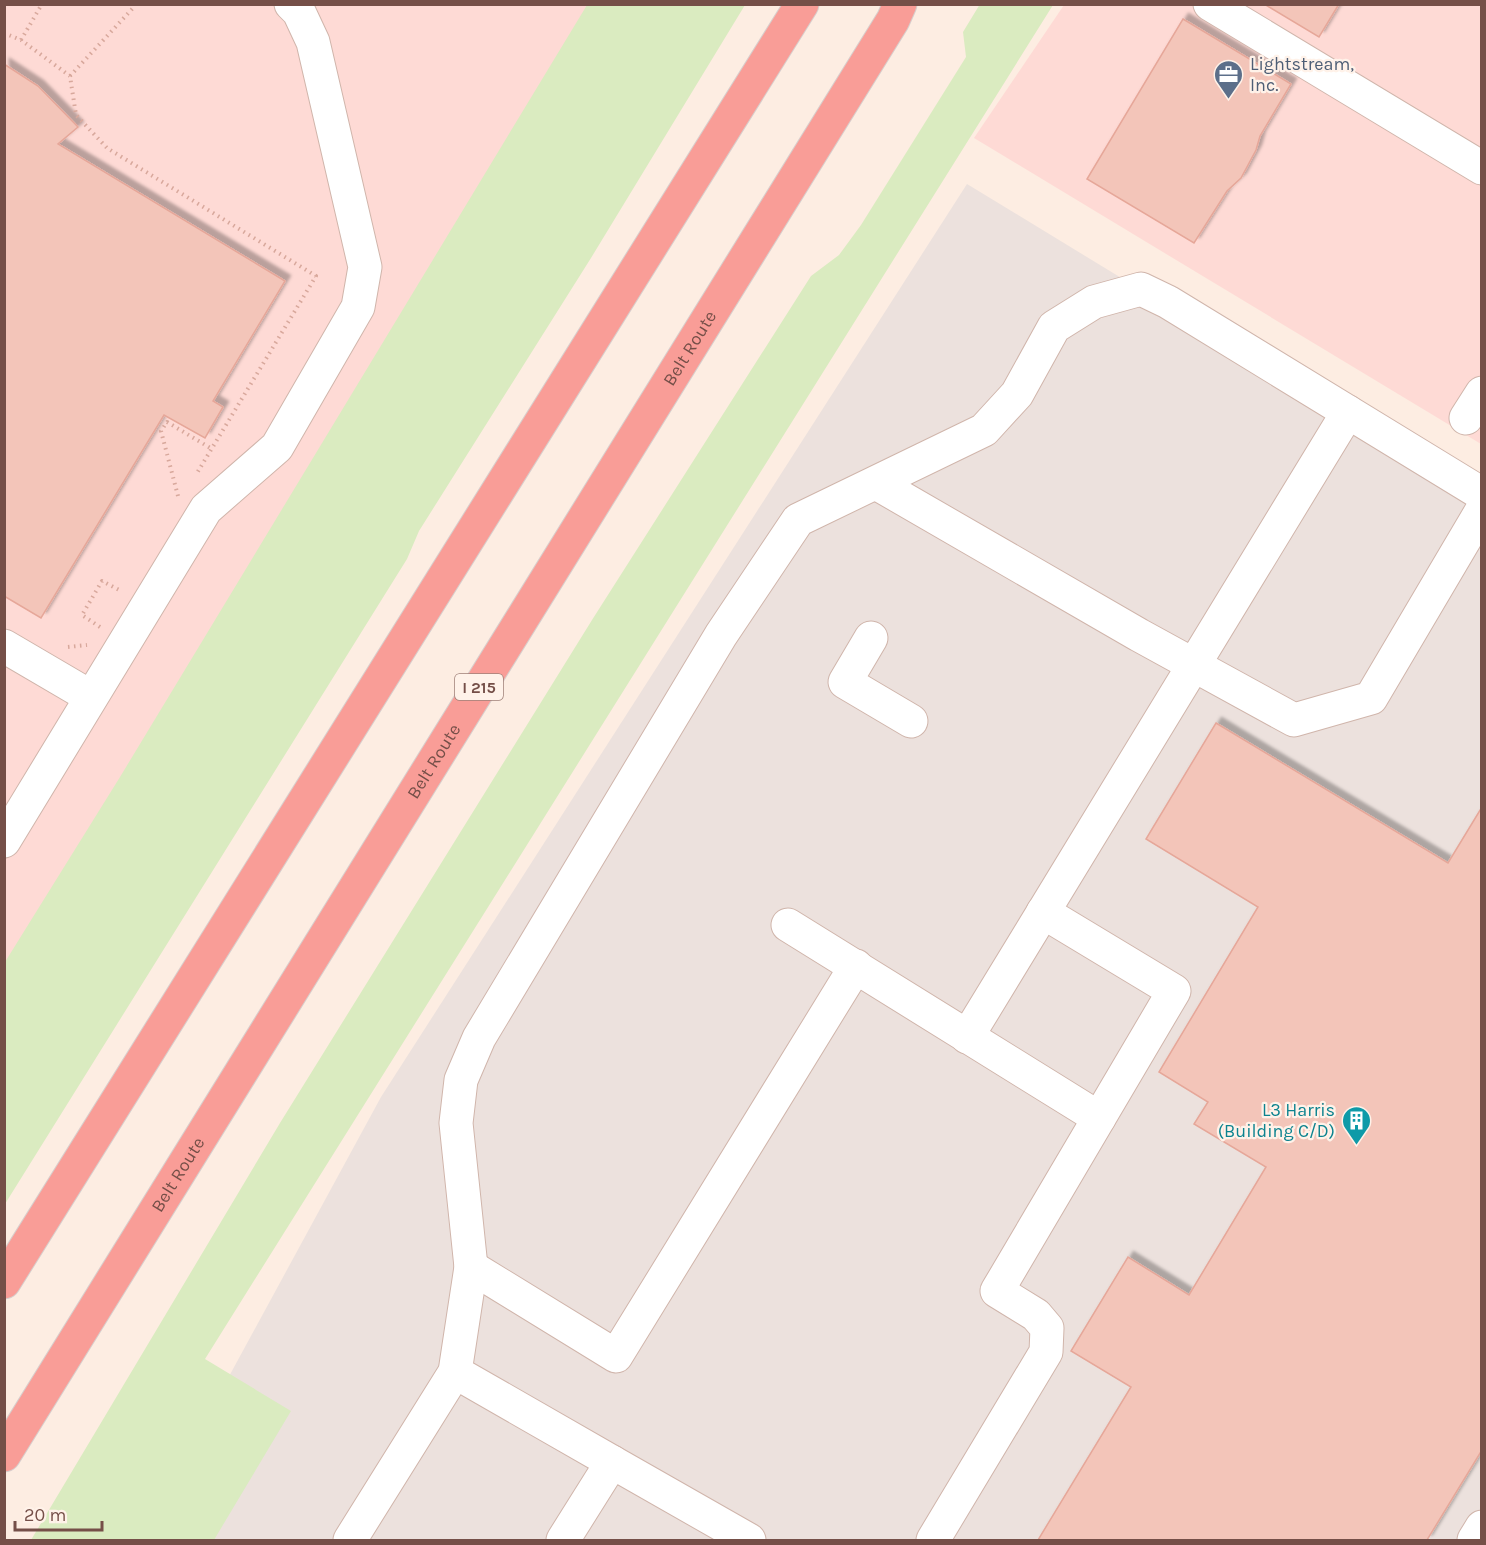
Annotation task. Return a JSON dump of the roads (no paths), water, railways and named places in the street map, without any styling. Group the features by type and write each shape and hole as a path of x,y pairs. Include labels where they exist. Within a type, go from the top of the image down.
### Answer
{"highway":[{"path":"9,1274 802,4"},
{"name":"Belt Route","path":"4,1455 893,20 900,4"},
{"path":"4,1467 56,1369"}],"lane":[{"path":"4,841 206,509 277,447 358,308 365,267 313,42 299,12 291,4"},
{"path":"1210,4 1482,168"},
{"path":"350,1540 455,1372 471,1267 456,1123 461,1080 479,1038 721,635 798,520 984,430 1017,394 1054,327 1094,302 1141,289 1168,302 1482,494"},
{"path":"967,1036 1348,412"},
{"path":"876,483 1195,666 1294,720 1371,698 1482,510"},
{"path":"871,638 845,682 911,721"},
{"path":"4,646 91,697"},
{"path":"933,1540 1047,1352 1047,1328 1036,1315 997,1291 1174,991 1043,912"},
{"path":"788,925 1099,1118"},
{"path":"471,1267 616,1356 856,966"},
{"path":"455,1372 749,1540"},
{"path":"563,1540 612,1462"},
{"path":"1474,1540 1482,1527"}],"place":[{"name":"Lightstream, Inc.","path":"1229,100"},
{"name":"L3 Harris (Building C/D)","path":"1356,1146"}]}
